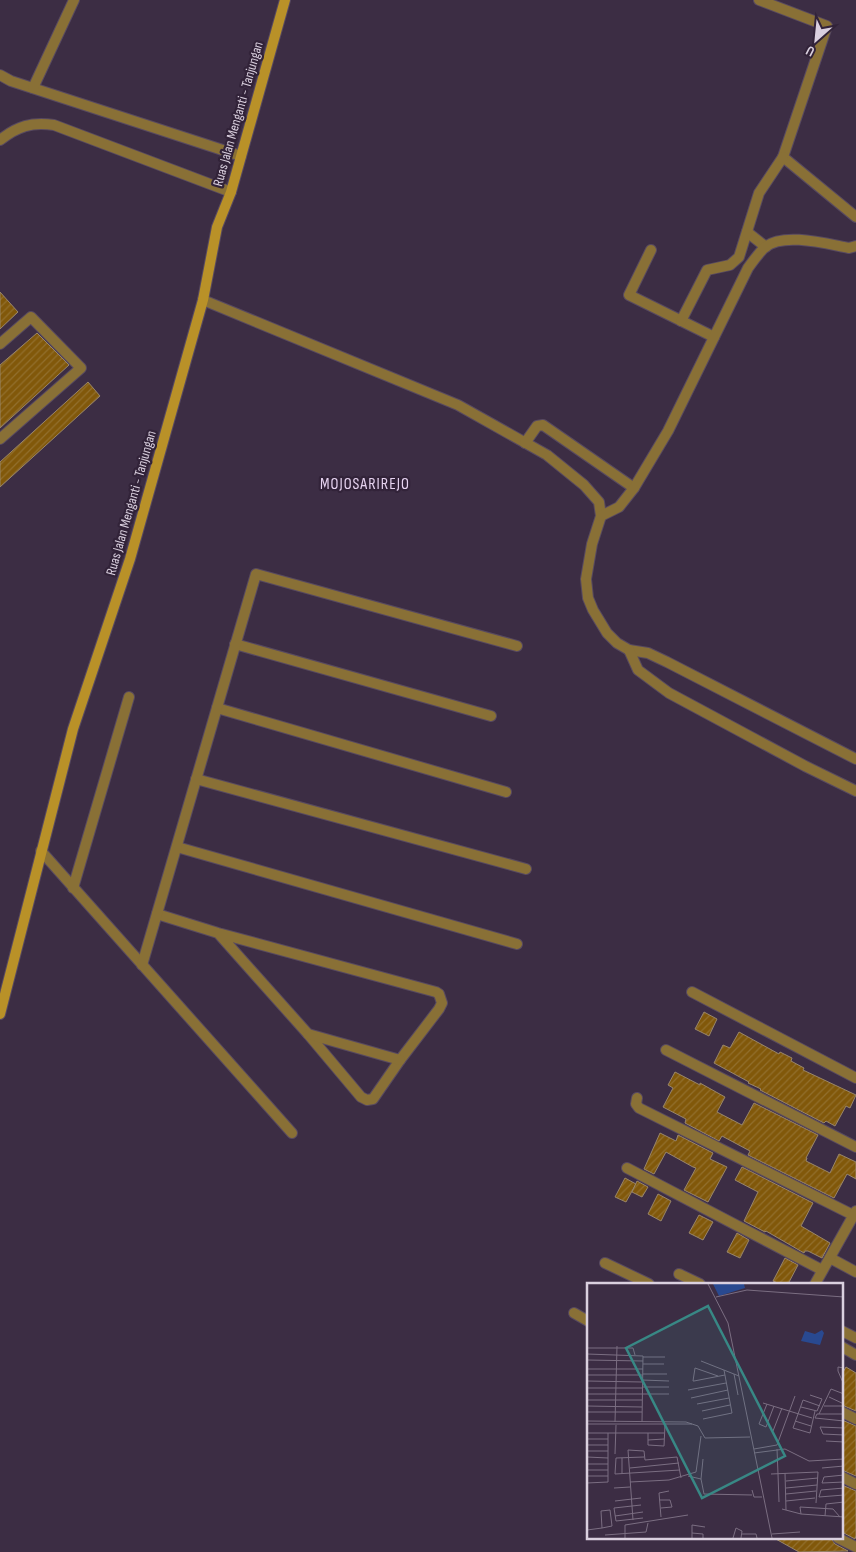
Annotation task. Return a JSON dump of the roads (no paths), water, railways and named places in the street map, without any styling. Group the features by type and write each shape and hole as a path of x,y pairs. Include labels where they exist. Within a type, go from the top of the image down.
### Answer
{"main road":[{"name":"Ruas Jalan Menganti - Tanjungan","path":"0,1014 73,729 130,558 204,300 217,227 231,192 285,0"}],"street":[{"path":"33,88 74,0"},
{"path":"681,321 707,270 730,265 740,257 759,193 783,157 827,26 759,0"},
{"path":"0,75 11,81 241,156"},
{"path":"0,140 23,126 36,123 54,125 231,192"},
{"path":"783,157 856,217"},
{"path":"747,232 766,247"},
{"path":"601,516 619,506 634,488 668,431 748,268 766,247 776,242 793,239 849,248 856,246"},
{"path":"651,250 629,295 714,337"},
{"path":"204,300 458,405 547,455 584,485 598,502 601,516 592,544 586,579 588,598 607,633 628,650 638,670 669,693 805,766 856,791"},
{"path":"0,344 31,317 81,368 0,440"},
{"path":"525,443 537,426 543,425 634,488"},
{"path":"142,965 256,574 518,646"},
{"path":"235,644 491,716"},
{"path":"628,650 648,653 856,759"},
{"path":"73,888 129,697"},
{"path":"217,708 506,792"},
{"path":"196,779 526,869"},
{"path":"177,846 517,944"},
{"path":"41,851 292,1133"},
{"path":"157,914 218,933 440,994 442,1003 373,1099 367,1100 361,1097 218,933"},
{"path":"692,992 856,1078"},
{"path":"308,1034 400,1060"},
{"path":"666,1050 856,1148"},
{"path":"637,1098 636,1104 639,1108 855,1213 816,1283"},
{"path":"627,1168 822,1270"},
{"path":"830,1258 856,1272"},
{"path":"605,1263 647,1283"},
{"path":"679,1274 698,1283"},
{"path":"574,1313 587,1320"},
{"path":"844,1332 856,1338"},
{"path":"844,1349 856,1355"},
{"path":"844,1413 856,1419"},
{"path":"844,1478 856,1484"},
{"path":"842,1540 856,1547"}],"district":[{"name":"MOJOSARIREJO","path":"365,484"}]}
